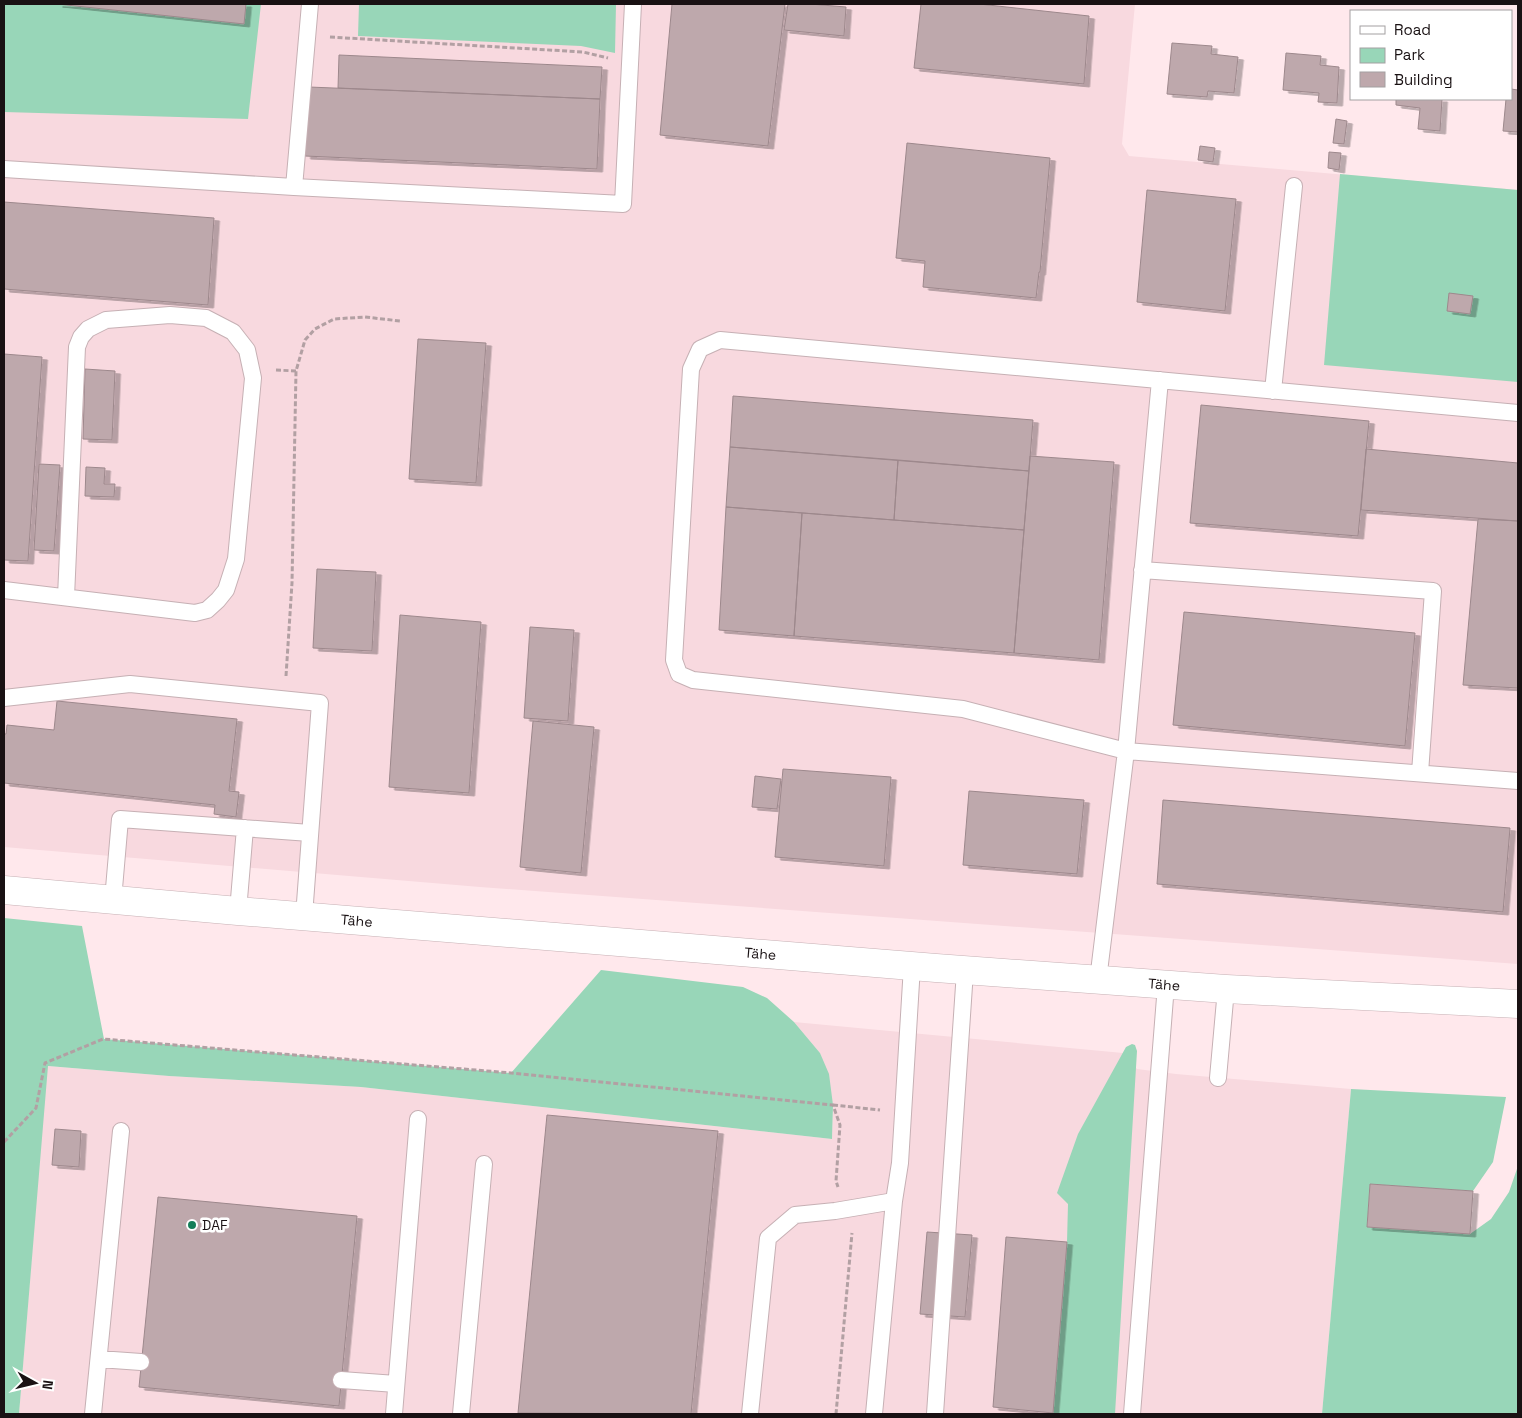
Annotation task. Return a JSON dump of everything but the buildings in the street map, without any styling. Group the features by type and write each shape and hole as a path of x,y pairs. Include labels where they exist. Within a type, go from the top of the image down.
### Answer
{"street":[{"name":"Tähe","path":"4,890 965,971 1518,1004"}],"lane":[{"path":"294,187 310,4"},
{"path":"4,170 624,204 633,4"},
{"path":"1273,391 1294,186"},
{"path":"4,590 195,613 207,610 218,600 226,590 236,558 253,378 247,350 233,332 206,318 170,314 106,320 88,329 80,337 66,597"},
{"path":"1518,413 720,340 700,349 691,369 674,660 679,674 693,680 962,709 1126,750 1518,781"},
{"path":"1098,980 1126,750 1160,380"},
{"path":"1142,570 1433,591 1420,773"},
{"path":"4,698 130,684 320,703 304,916"},
{"path":"113,900 120,819 310,833"},
{"path":"238,911 245,828"},
{"path":"874,1414 894,1201 900,1163 912,966"},
{"path":"935,1414 965,971"},
{"path":"1132,1414 1166,984"},
{"path":"1218,1078 1226,988"},
{"path":"394,1414 418,1119"},
{"path":"93,1414 121,1131"},
{"path":"461,1414 484,1164"},
{"path":"750,1414 768,1238 795,1215 894,1201"},
{"path":"99,1359 141,1362"},
{"path":"341,1380 396,1384"}],"path":[{"path":"307,36 583,52 630,64"},
{"path":"284,699 292,583 296,371 305,340 315,329 334,319 365,317 400,321"},
{"path":"4,1142 36,1108 45,1063 103,1039 511,1073 903,1112"},
{"path":"833,1105 840,1124 836,1181 852,1229 836,1414"}],"shaded area":[{"path":"4,4 1135,4 1122,144 1129,156 1518,190 1518,964 480,887 4,847"},
{"path":"794,1022 1123,1053 1137,1069 1351,1089 1322,1414 19,1414 47,1066 169,1076 361,1087 832,1139 833,1105 820,1053"}],"green space":[{"path":"4,4 261,4 248,119 4,112"},
{"path":"359,4 616,4 615,53 581,46 358,36"},
{"path":"1340,174 1518,190 1518,382 1324,365"},
{"path":"4,918 82,926 104,1039 511,1073 601,970 743,987 767,998 794,1022 820,1053 829,1074 833,1105 832,1139 361,1087 169,1076 48,1066 19,1414 4,1414"},
{"path":"1132,1044 1135,1045 1137,1051 1115,1414 1053,1413 1067,1242 1068,1204 1057,1193 1078,1134 1126,1047"},
{"path":"1351,1089 1506,1097 1493,1162 1473,1191 1370,1184 1367,1227 1470,1234 1491,1219 1509,1192 1518,1166 1518,1414 1322,1414"}],"place":[{"name":"DAF","path":"192,1225"}]}
